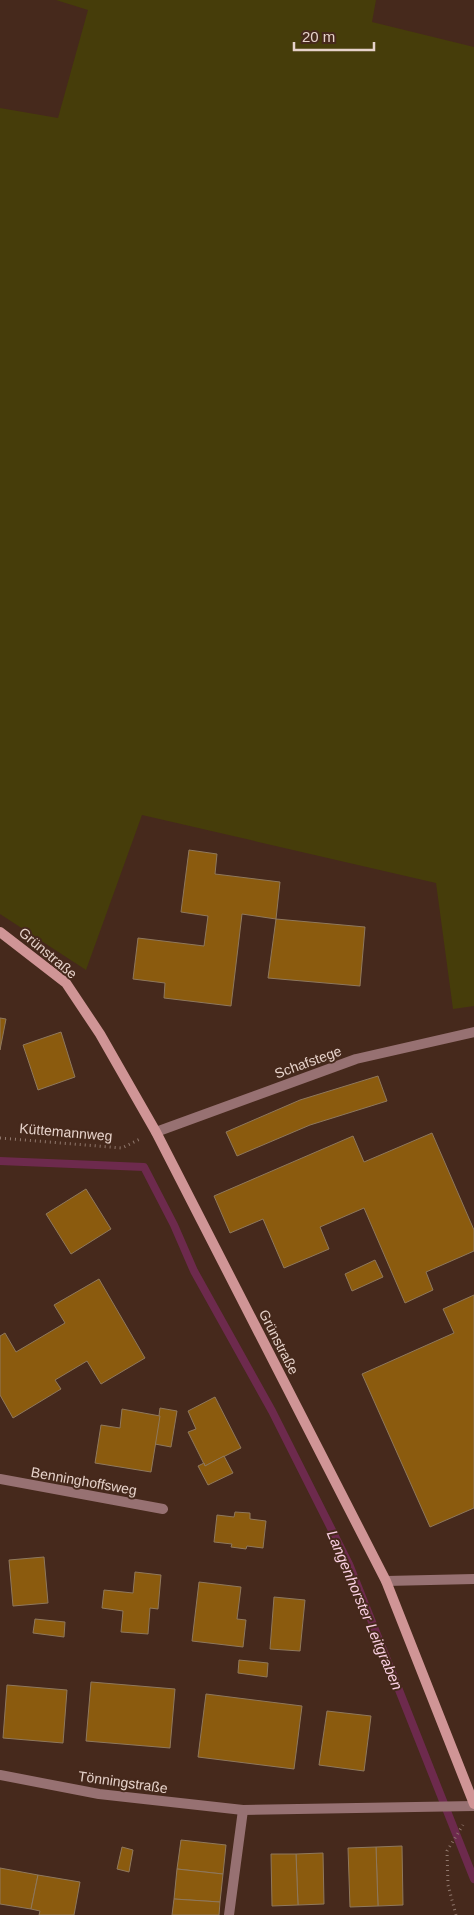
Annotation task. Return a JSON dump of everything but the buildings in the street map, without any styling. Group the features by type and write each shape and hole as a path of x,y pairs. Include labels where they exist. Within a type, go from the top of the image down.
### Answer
{"street":[{"name":"Grünstraße","path":"0,932 66,983 100,1034 156,1132 386,1581 474,1805"},
{"name":"Schafstege","path":"156,1132 356,1059 474,1032"},
{"name":"Benninghoffsweg","path":"0,1479 163,1509"},
{"path":"386,1581 474,1580"},
{"name":"Tönningstraße","path":"0,1775 99,1794 243,1810 474,1805"},
{"path":"229,1915 243,1810"}],"path":[{"name":"Küttemannweg","path":"0,1138 122,1148 156,1132"},
{"path":"456,1915 448,1885 447,1851 465,1822"}],"shaded area":[{"path":"56,0 376,0 372,22 474,47 474,1006 453,1009 436,883 142,815 86,970 0,914 0,108 58,118 88,10"}],"waterway":[{"name":"Langenhorster Leitgraben","path":"0,1161 144,1167 174,1225 194,1271 272,1411 349,1564 474,1879"}]}
